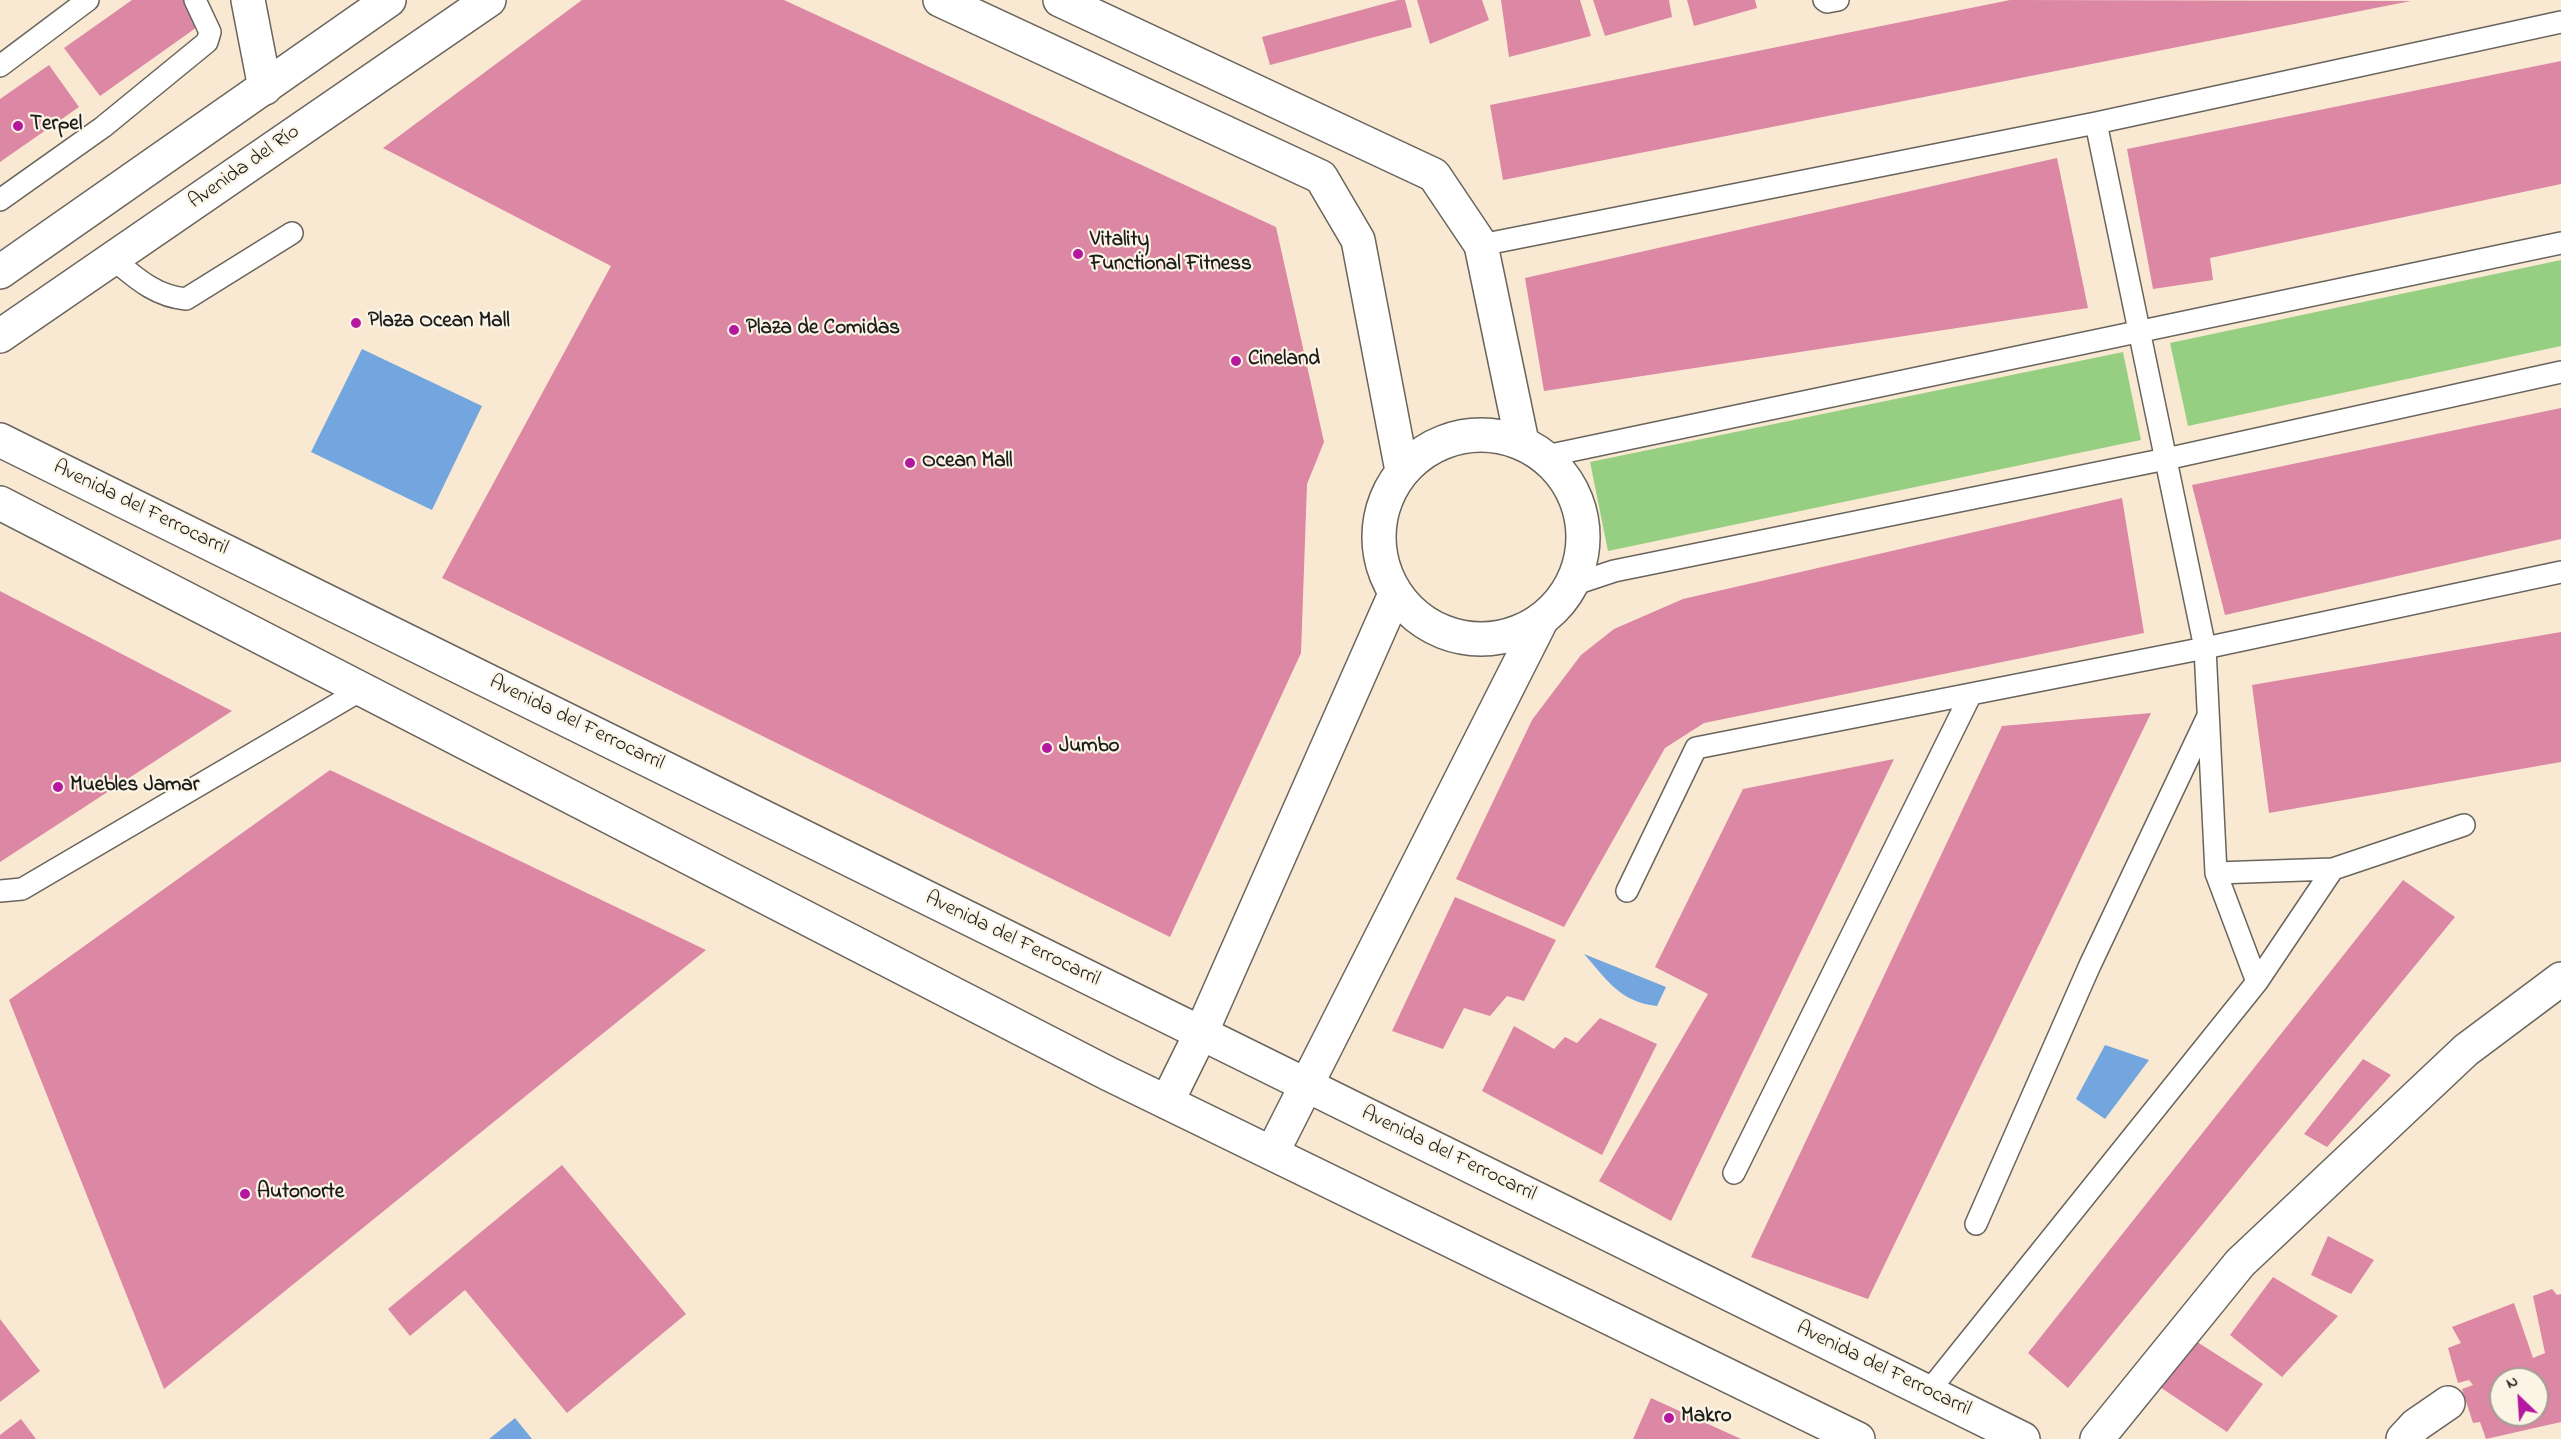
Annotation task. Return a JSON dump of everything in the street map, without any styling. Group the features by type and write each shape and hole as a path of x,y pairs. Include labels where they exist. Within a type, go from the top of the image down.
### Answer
{"main road":[{"path":"248,0 265,88"},
{"path":"0,272 389,0"},
{"name":"Avenida del Río","path":"0,336 489,0"},
{"path":"940,0 1321,177 1358,240 1402,471"},
{"path":"1060,0 1434,176 1481,245 1534,449"},
{"path":"1490,434 1534,449 1566,477 1579,503 1584,530 1582,559 1572,585 1559,604 1542,619 1512,634 1479,639 1447,634 1418,618 1395,594 1382,564 1378,532 1385,500 1402,471 1426,450 1457,437 1490,434"},
{"name":"Avenida del Ferrocarril","path":"0,440 2024,1439"},
{"path":"0,503 1167,1102 1858,1439"},
{"path":"1167,1102 1201,1033 1395,594"},
{"path":"1272,1153 1308,1086 1542,619"},
{"path":"2097,1439 2240,1263 2466,1050 2561,979"},
{"path":"2403,1439 2416,1425 2448,1403"}],"lane":[{"path":"0,66 88,0"},
{"path":"0,200 103,127 207,42 210,32 195,0"},
{"path":"1824,0 1827,2 1838,0"},
{"path":"1481,245 2096,123 2561,22"},
{"path":"2096,123 2205,648 2216,873 2257,982"},
{"path":"113,259 147,287 169,297 186,299 292,233"},
{"path":"1534,449 2139,332 2561,243"},
{"path":"1572,585 1614,571 2166,459 2561,372"},
{"path":"1627,891 1696,748 2205,648 2561,572"},
{"path":"0,891 22,889 363,689"},
{"path":"1734,1173 1971,694"},
{"path":"1976,1224 2095,955 2209,714"},
{"path":"2216,873 2333,868 2464,825"},
{"path":"1928,1392 2257,982 2333,868"},
{"path":"1799,1410 1818,1439"}],"green space":[{"path":"2561,260 2561,346 2188,426 2170,343"},
{"path":"2123,352 2141,440 1608,551 1590,462"}],"water":[{"path":"362,349 482,406 432,510 311,452"},
{"path":"1584,954 1666,987 1657,1006 1644,1004 1624,995 1607,981"},
{"path":"2105,1045 2149,1060 2105,1119 2076,1099"},
{"path":"515,1418 532,1439 489,1439"}],"building":[{"path":"132,0 185,0 200,25 100,96 64,48"},
{"name":"Ocean Mall","path":"582,0 784,0 1276,227 1324,442 1307,484 1301,653 1170,937 442,578 611,266 383,148"},
{"path":"1405,0 1412,27 1270,65 1262,37"},
{"path":"1417,0 1482,0 1489,20 1430,44"},
{"path":"1501,0 1580,0 1591,36 1509,57"},
{"path":"1593,0 1669,0 1672,17 1605,36"},
{"path":"1687,0 1755,0 1757,8 1694,26"},
{"path":"2010,0 2411,1 1503,180 1490,105"},
{"path":"2561,61 2561,184 2210,258 2213,280 2153,289 2127,149"},
{"path":"49,65 79,107 0,162 0,99"},
{"path":"2057,158 2088,308 1544,391 1525,278"},
{"path":"2561,408 2561,539 2225,615 2192,485"},
{"path":"2122,498 2144,633 1704,723 1665,748 1564,927 1456,879 1532,720 1581,655 1614,629 1683,599"},
{"name":"Muebles Jamar","path":"0,591 232,711 0,862"},
{"path":"2561,632 2561,762 2269,813 2252,685"},
{"path":"2151,713 1868,1299 1751,1257 2002,726"},
{"path":"1894,759 1671,1221 1599,1181 1708,994 1655,967 1743,789"},
{"name":"Autonorte","path":"330,770 706,950 164,1389 9,1000"},
{"path":"2403,880 2455,917 2068,1388 2028,1353"},
{"path":"1455,897 1556,940 1524,1001 1507,996 1490,1016 1464,1008 1443,1049 1392,1031"},
{"path":"1600,1018 1657,1044 1602,1155 1482,1091 1514,1026 1554,1049 1565,1037 1577,1043"},
{"path":"2363,1059 2391,1075 2327,1147 2304,1134"},
{"path":"562,1165 686,1314 567,1413 465,1290 410,1336 388,1309"},
{"path":"2328,1236 2374,1260 2351,1294 2311,1275"},
{"path":"2273,1277 2338,1316 2282,1377 2230,1335"},
{"path":"2552,1289 2557,1295 2561,1294 2561,1422 2549,1425 2549,1367 2489,1367 2489,1427 2539,1427 2486,1439 2480,1422 2473,1423 2462,1389 2473,1385 2469,1380 2458,1383 2448,1348 2461,1343 2452,1327 2514,1303 2533,1358 2545,1353 2533,1296"},
{"path":"0,1319 40,1371 0,1402"},
{"path":"2194,1340 2263,1384 2227,1432 2157,1385"},
{"name":"Makro","path":"1651,1398 1741,1439 1633,1439"},
{"path":"21,1419 36,1439 0,1439 0,1435"}],"place":[{"name":"Terpel","path":"18,126"},
{"name":"Vitality Functional Fitness","path":"1078,254"},
{"name":"Plaza Ocean Mall","path":"356,323"},
{"name":"Plaza de Comidas","path":"734,330"},
{"name":"Cineland","path":"1236,361"},
{"name":"Ocean Mall","path":"910,463"},
{"name":"Jumbo","path":"1047,748"},
{"name":"Muebles Jamar","path":"58,787"},
{"name":"Autonorte","path":"245,1194"},
{"name":"Makro","path":"1669,1418"}]}
